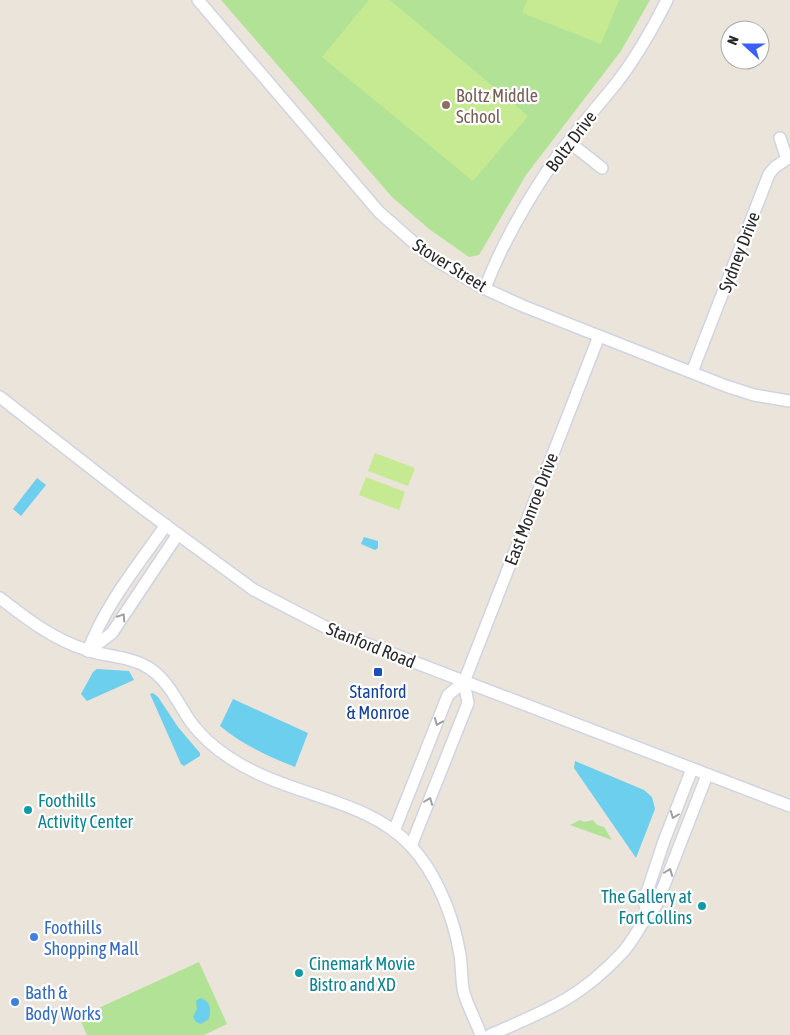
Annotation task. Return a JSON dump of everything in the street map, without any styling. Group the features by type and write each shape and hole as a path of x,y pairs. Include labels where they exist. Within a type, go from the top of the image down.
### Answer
{"street":[{"name":"Stover Street","path":"198,0 379,212 429,256 485,288 523,306 754,395 790,401"},
{"name":"Boltz Drive","path":"485,288 512,228 538,186 568,142 618,80 642,45 667,0"},
{"name":"Sydney Drive","path":"692,372 769,174 775,167 789,159 780,138"},
{"path":"568,142 602,168"},
{"name":"East Monroe Drive","path":"394,831 448,695 464,682 599,336"},
{"name":"Stanford Road","path":"0,397 254,590 319,624 464,682 790,806"},
{"path":"88,651 95,631 166,525"},
{"path":"88,651 111,634 178,534"},
{"path":"0,598 44,630 66,643 88,651 135,661 159,675 204,738 238,762 290,787 353,809 394,831 412,846 439,889 452,923 460,954 464,992 481,1035"},
{"name":"East Monroe Drive","path":"412,846 468,703 464,682"},
{"path":"647,914 644,901 692,769"},
{"path":"490,1035 554,1008 591,984 625,950 647,914 656,906 707,775"}],"green space":[{"name":"Boltz Middle School","path":"221,0 650,0 621,51 526,175 479,255 469,257 429,229 392,197"},
{"path":"369,0 390,0 528,116 473,181 322,57"},
{"path":"527,0 619,0 601,44 522,13"},
{"path":"375,453 415,468 408,486 368,471"},
{"path":"366,477 405,492 399,510 359,495"},
{"path":"580,820 584,822 593,820 597,825 604,827 612,840 570,825"},
{"path":"199,962 227,1024 204,1035 87,1035 79,1017"}],"water":[{"path":"37,478 46,485 21,516 13,509"},
{"path":"364,537 378,541 378,548 375,550 361,544"},
{"path":"97,669 129,671 134,680 87,701 81,694 93,672"},
{"path":"153,693 200,753 200,756 184,766 181,764 150,694"},
{"path":"233,699 308,733 295,767 256,750 220,726"},
{"path":"575,761 644,790 652,797 655,809 636,858 574,768"},
{"path":"200,998 208,1003 210,1009 209,1019 201,1024 196,1022 193,1017 197,1009 196,1001"}],"place":[{"name":"Boltz Middle School","path":"446,105"},
{"name":"Stanford & Monroe","path":"378,672"},
{"name":"Foothills Activity Center","path":"28,810"},
{"name":"The Gallery at Fort Collins","path":"702,906"},
{"name":"Foothills Shopping Mall","path":"34,937"},
{"name":"Cinemark Movie Bistro and XD","path":"299,973"},
{"name":"Bath & Body Works","path":"15,1002"}]}
